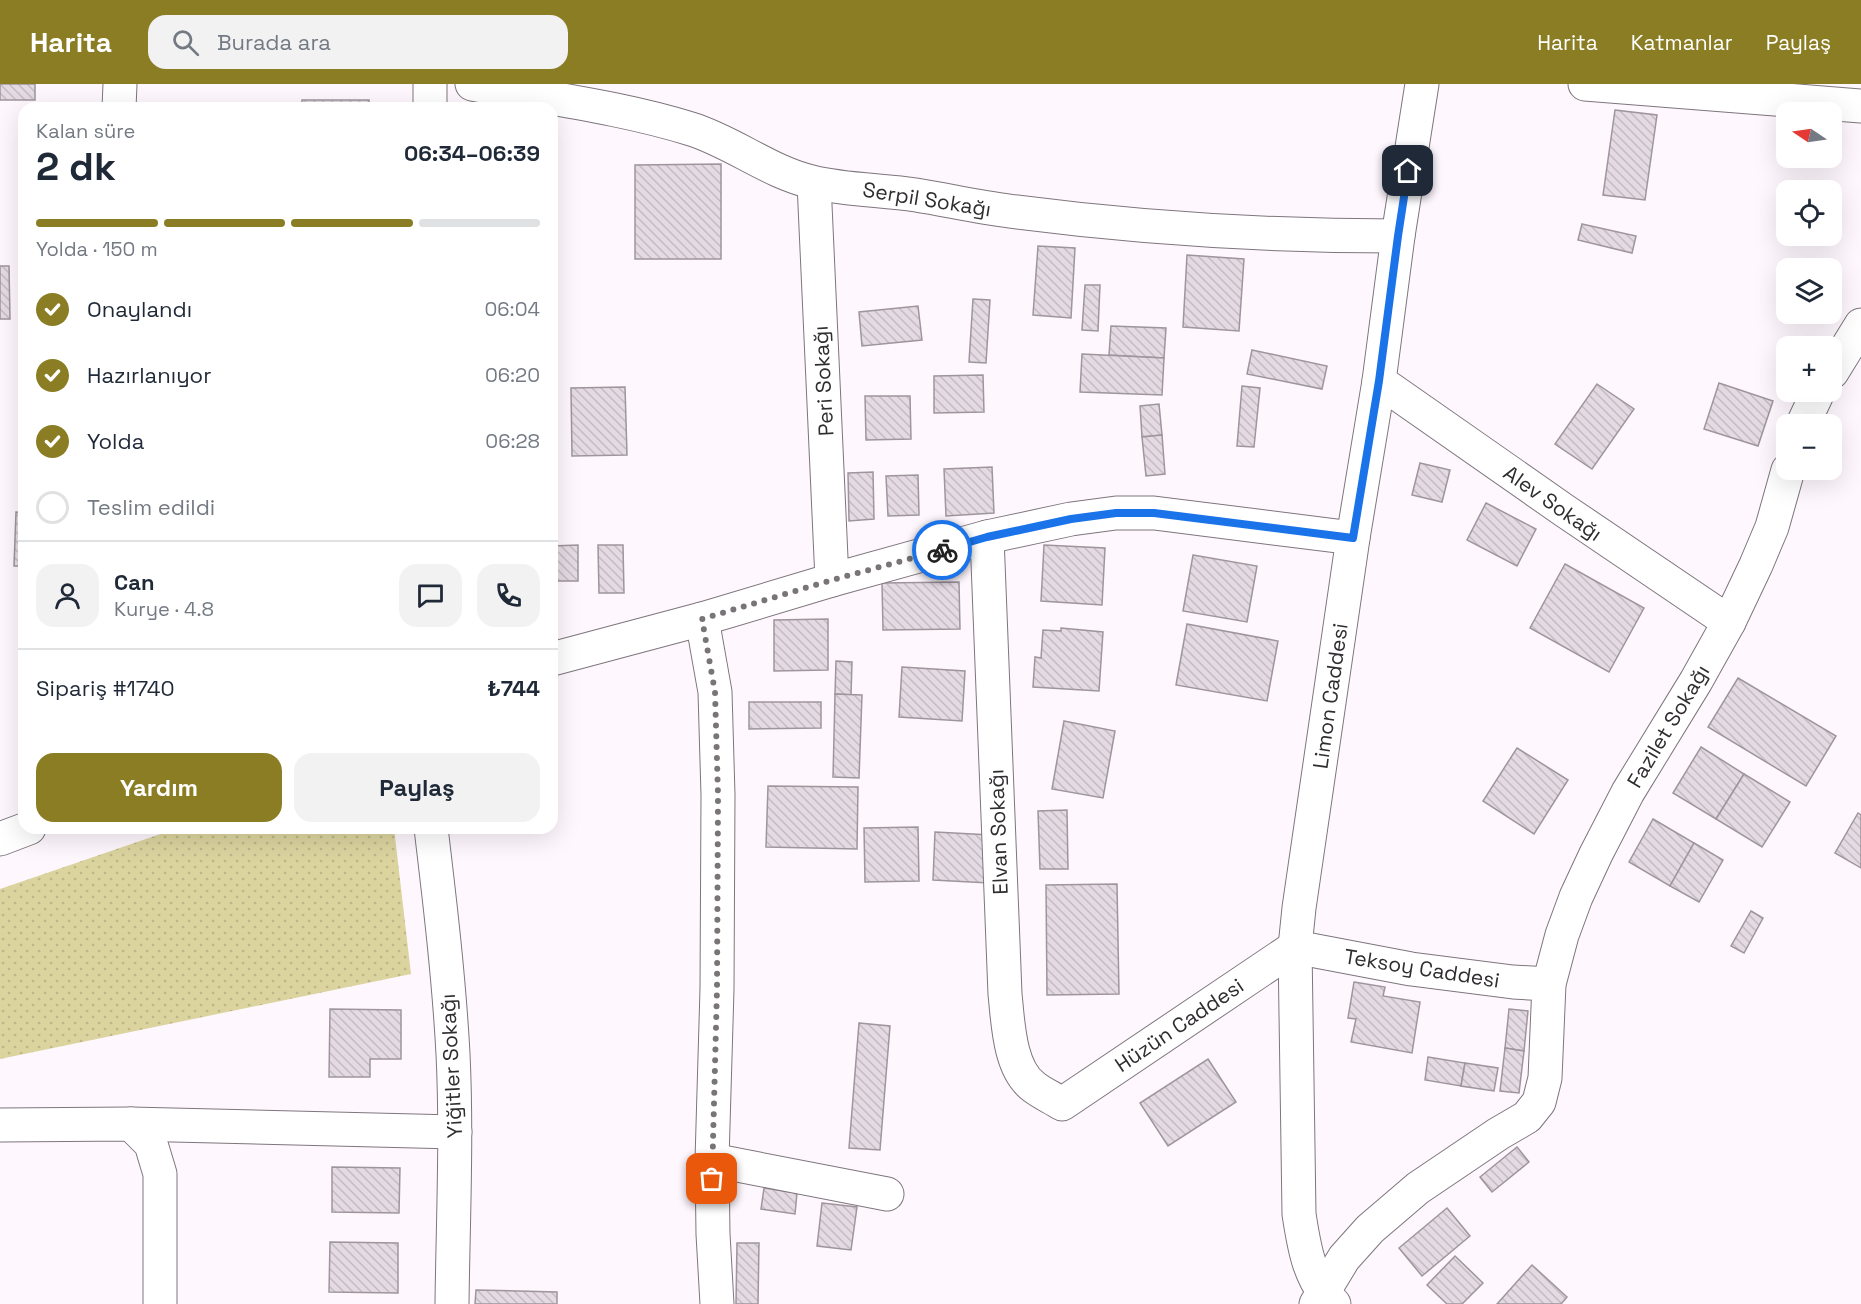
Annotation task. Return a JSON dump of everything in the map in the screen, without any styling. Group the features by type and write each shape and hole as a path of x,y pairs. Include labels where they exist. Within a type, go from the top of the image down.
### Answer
{"street":[{"path":"119,102 120,84"},
{"path":"430,84 430,102"},
{"name":"Serpil Sokağı","path":"472,84 642,116 693,130 781,172 814,183 916,195 1008,211 1129,224 1266,235 1398,236"},
{"name":"Limon Caddesi","path":"1324,1300 1309,1265 1299,1214 1295,947 1353,538 1379,381 1398,236 1422,84"},
{"path":"1585,84 1861,106"},
{"name":"Peri Sokağı","path":"814,183 832,580"},
{"path":"1842,356 1861,325"},
{"name":"Alev Sokağı","path":"1379,381 1565,512 1729,622"},
{"name":"Fazilet Sokağı","path":"1324,1300 1344,1258 1370,1228 1418,1188 1527,1117 1539,1102 1545,1078 1549,984 1562,935 1596,854 1628,792 1729,622 1772,527 1785,480"},
{"path":"558,657 702,619 987,537 1071,519 1116,513 1154,513 1353,538"},
{"name":"Elvan Sokağı","path":"987,537 1005,994 1009,1036 1018,1067 1032,1086 1062,1104"},
{"path":"702,619 715,692 718,795 717,989 712,1160 717,1304"},
{"path":"0,838 18,832"},
{"name":"Yiğitler Sokağı","path":"432,834 453,1054 452,1304"},
{"name":"Hüzün Caddesi","path":"1062,1104 1295,947"},
{"name":"Teksoy Caddesi","path":"1295,947 1411,969 1513,982 1549,984"},
{"path":"131,1124 150,1144 160,1174 160,1304"},
{"path":"0,1125 131,1124 454,1132"},
{"path":"712,1160 887,1194"}],"shaded area":[{"path":"160,834 395,834 411,974 0,1059 0,889"}],"building":[{"path":"0,84 35,84 35,100 0,100"},
{"path":"302,100 369,100 369,102 302,102"},
{"path":"1615,110 1657,115 1645,200 1603,195"},
{"path":"721,164 721,259 635,259 635,165"},
{"path":"1582,224 1636,236 1632,253 1578,240"},
{"path":"1038,246 1075,248 1071,318 1033,315"},
{"path":"1187,255 1244,259 1239,331 1183,327"},
{"path":"0,266 9,266 10,319 0,319"},
{"path":"1085,285 1100,285 1098,331 1082,330"},
{"path":"973,299 990,300 986,363 969,362"},
{"path":"918,306 922,340 862,346 859,312"},
{"path":"1111,326 1166,328 1164,358 1109,355"},
{"path":"1252,350 1327,366 1322,389 1247,374"},
{"path":"1082,354 1164,358 1162,395 1080,392"},
{"path":"983,375 984,412 934,413 934,376"},
{"path":"1719,383 1773,401 1758,446 1704,429"},
{"path":"1597,384 1634,409 1592,469 1555,444"},
{"path":"1242,386 1260,388 1254,447 1237,446"},
{"path":"625,387 627,455 572,456 571,388"},
{"path":"865,396 910,396 911,439 866,440"},
{"path":"1159,404 1162,435 1142,437 1140,406"},
{"path":"1162,435 1165,474 1146,476 1142,437"},
{"path":"1420,463 1450,470 1442,502 1412,495"},
{"path":"992,467 994,513 946,516 944,469"},
{"path":"873,472 874,519 849,521 848,473"},
{"path":"918,475 919,515 888,516 886,476"},
{"path":"1486,503 1536,529 1517,566 1467,540"},
{"path":"16,512 18,512 18,566 14,566"},
{"path":"578,545 578,581 558,581 558,546"},
{"path":"598,545 623,545 624,593 599,593"},
{"path":"1044,545 1105,548 1102,605 1041,601"},
{"path":"1193,555 1257,566 1247,622 1183,611"},
{"path":"1565,564 1644,608 1609,672 1530,628"},
{"path":"959,582 960,629 883,630 882,583"},
{"path":"828,619 828,670 774,671 774,620"},
{"path":"1187,624 1278,641 1267,701 1176,685"},
{"path":"1061,628 1103,632 1099,691 1033,687 1035,657 1041,658 1043,630 1061,631"},
{"path":"836,661 852,662 851,695 835,694"},
{"path":"902,667 965,671 962,721 899,717"},
{"path":"1738,678 1836,736 1806,786 1708,727"},
{"path":"835,694 862,695 859,778 833,777"},
{"path":"749,702 821,702 821,728 749,729"},
{"path":"1064,721 1115,731 1103,798 1052,789"},
{"path":"1701,747 1744,774 1716,819 1673,793"},
{"path":"1517,748 1568,780 1534,834 1483,801"},
{"path":"1744,774 1790,802 1762,847 1716,819"},
{"path":"768,786 858,787 857,849 766,847"},
{"path":"1067,810 1068,869 1040,869 1038,811"},
{"path":"1858,813 1861,815 1861,868 1835,853"},
{"path":"1653,819 1694,843 1670,886 1629,862"},
{"path":"918,827 919,881 865,882 864,828"},
{"path":"935,832 991,835 989,883 933,880"},
{"path":"1694,843 1723,860 1699,902 1670,886"},
{"path":"1117,884 1119,994 1047,995 1046,885"},
{"path":"1751,911 1763,918 1744,953 1731,946"},
{"path":"1354,982 1385,987 1383,996 1420,1002 1412,1053 1351,1042 1356,1019 1348,1018"},
{"path":"330,1009 401,1010 401,1059 370,1059 370,1077 329,1077"},
{"path":"1509,1009 1528,1011 1524,1051 1505,1048"},
{"path":"859,1023 890,1026 880,1150 849,1148"},
{"path":"1505,1048 1524,1051 1519,1093 1500,1091"},
{"path":"1428,1057 1465,1063 1461,1086 1425,1080"},
{"path":"1208,1059 1236,1102 1168,1146 1140,1103"},
{"path":"1465,1063 1498,1068 1494,1091 1461,1086"},
{"path":"1517,1147 1529,1162 1492,1192 1480,1177"},
{"path":"332,1167 400,1168 399,1213 332,1212"},
{"path":"764,1188 797,1193 795,1214 761,1209"},
{"path":"822,1203 857,1207 851,1250 817,1246"},
{"path":"1447,1208 1470,1236 1422,1276 1399,1248"},
{"path":"330,1242 398,1243 398,1293 329,1292"},
{"path":"737,1243 759,1243 758,1304 736,1304"},
{"path":"1455,1256 1483,1283 1462,1304 1447,1304 1427,1285"},
{"path":"1532,1265 1567,1297 1561,1304 1497,1304"},
{"path":"476,1290 557,1292 557,1304 475,1304"}],"way so far":[{"path":"712,1179 717,989 718,795 715,692 702,619 942,550"}],"route":[{"path":"942,550 987,537 1071,519 1116,513 1154,513 1353,538 1379,381 1408,171"}]}
